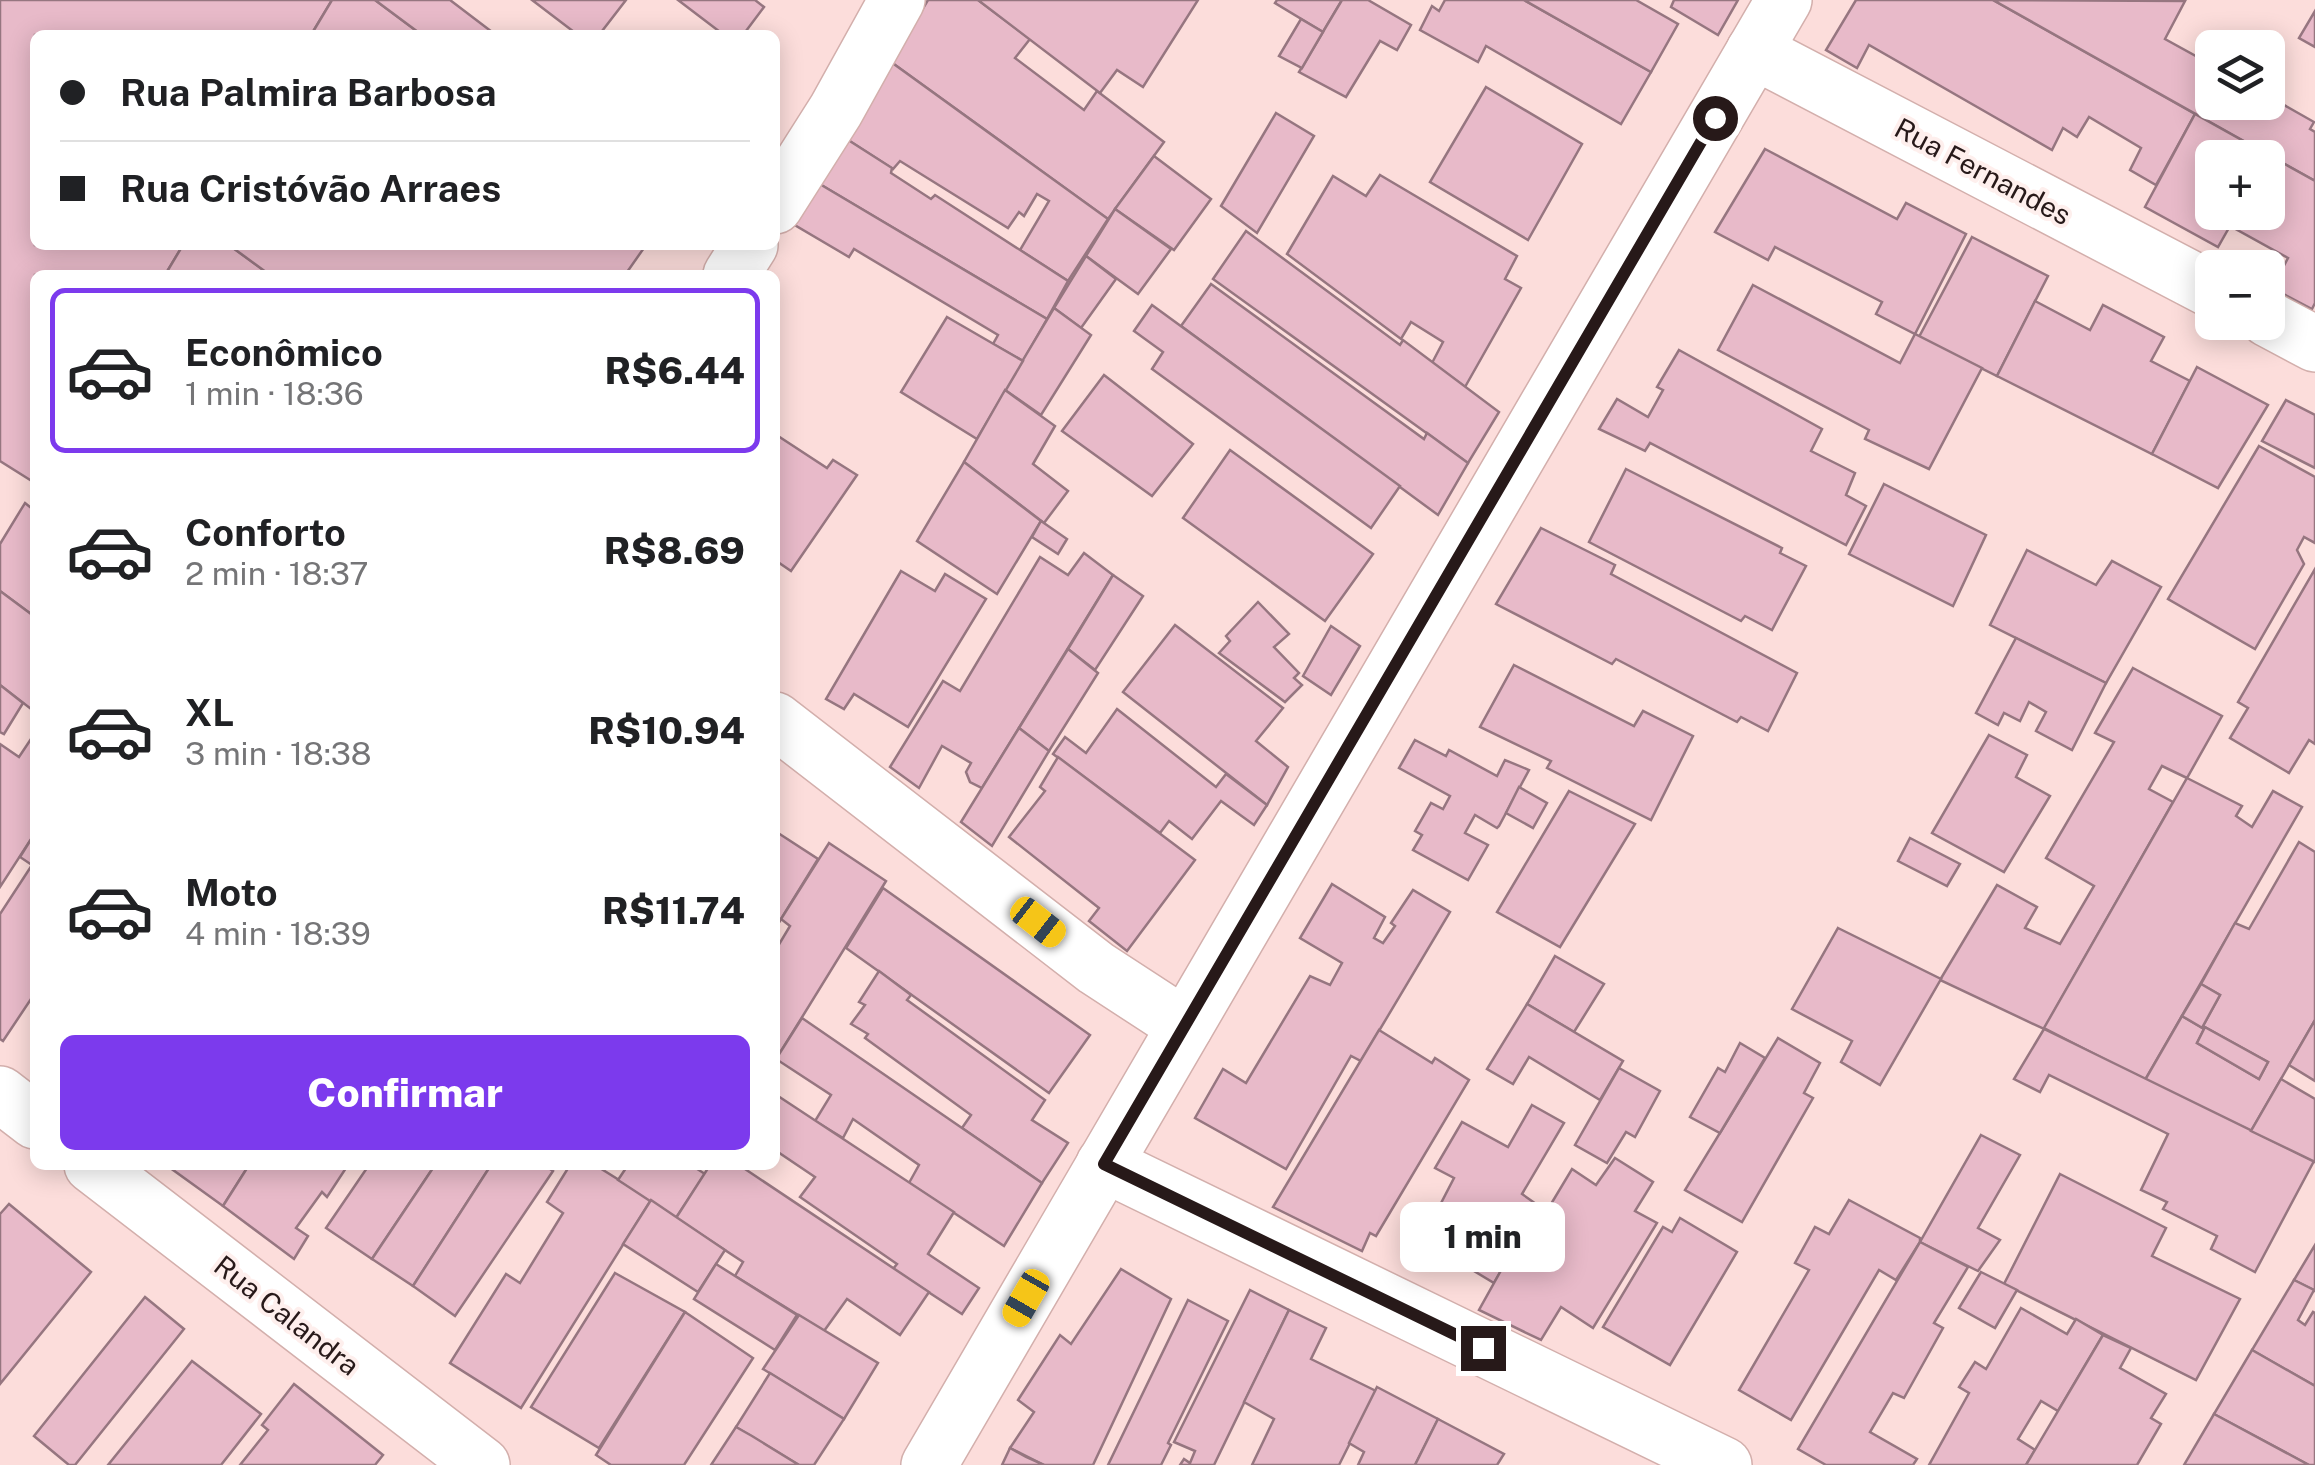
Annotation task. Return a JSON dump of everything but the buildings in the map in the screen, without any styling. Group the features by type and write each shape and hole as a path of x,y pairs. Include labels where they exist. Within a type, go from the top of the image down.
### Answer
{"street":[{"path":"780,198 836,110 897,0"},
{"path":"929,1465 1784,0"},
{"name":"Rua Fernandes","path":"1754,52 2195,281"},
{"path":"2285,328 2315,344"},
{"path":"780,724 1096,968 1186,1026"},
{"path":"0,1094 30,1117"},
{"path":"1104,1164 1724,1465"},
{"name":"Rua Calandra","path":"98,1170 482,1465"}],"route":[{"path":"1483,1348 1104,1164 1715,118"}]}
